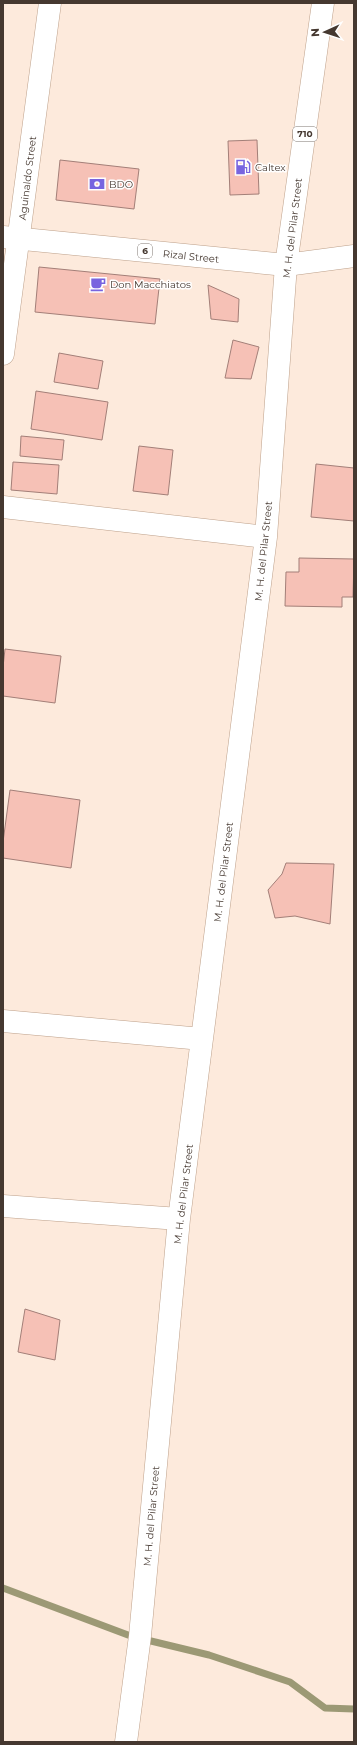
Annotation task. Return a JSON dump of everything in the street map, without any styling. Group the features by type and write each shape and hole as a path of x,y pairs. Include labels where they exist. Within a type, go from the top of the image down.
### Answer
{"main road":[{"name":"Aguinaldo Street","path":"3,354 11,238 50,3"},
{"name":"M. H. del Pilar Street","path":"126,1742 140,1636 179,1219 266,537 286,265 323,3"},
{"name":"Rizal Street","path":"11,238 286,265 354,256"},
{"path":"3,507 266,537"},
{"path":"3,1021 202,1038"},
{"path":"3,1206 179,1219"}],"building":[{"name":"Caltex","path":"257,140 259,194 230,195 228,141"},
{"name":"BDO","path":"60,160 139,169 134,209 56,200"},
{"path":"39,267 160,279 155,324 35,312"},
{"path":"208,285 239,299 238,322 211,319"},
{"path":"233,340 259,347 251,379 225,378"},
{"path":"59,353 103,361 98,389 54,382"},
{"path":"36,391 108,402 102,440 31,429"},
{"path":"21,436 64,440 62,460 20,456"},
{"path":"139,446 173,450 168,495 133,491"},
{"path":"13,462 59,465 57,494 11,490"},
{"path":"316,464 354,468 354,521 311,517"},
{"path":"299,558 354,559 353,597 342,597 342,607 285,606 286,572 299,572"},
{"path":"5,649 61,656 55,703 3,696 3,667"},
{"path":"10,790 80,800 71,868 3,858 3,842"},
{"path":"286,863 334,864 330,924 295,916 275,918 268,890 282,874"},
{"path":"25,1309 60,1320 55,1360 18,1352"}],"waterway":[{"path":"3,1588 128,1635"},
{"path":"151,1641 209,1655 290,1682 325,1708 354,1709"}],"place":[{"name":"Caltex","path":"243,167"},
{"name":"BDO","path":"97,184"},
{"name":"Don Macchiatos","path":"98,284"}]}
